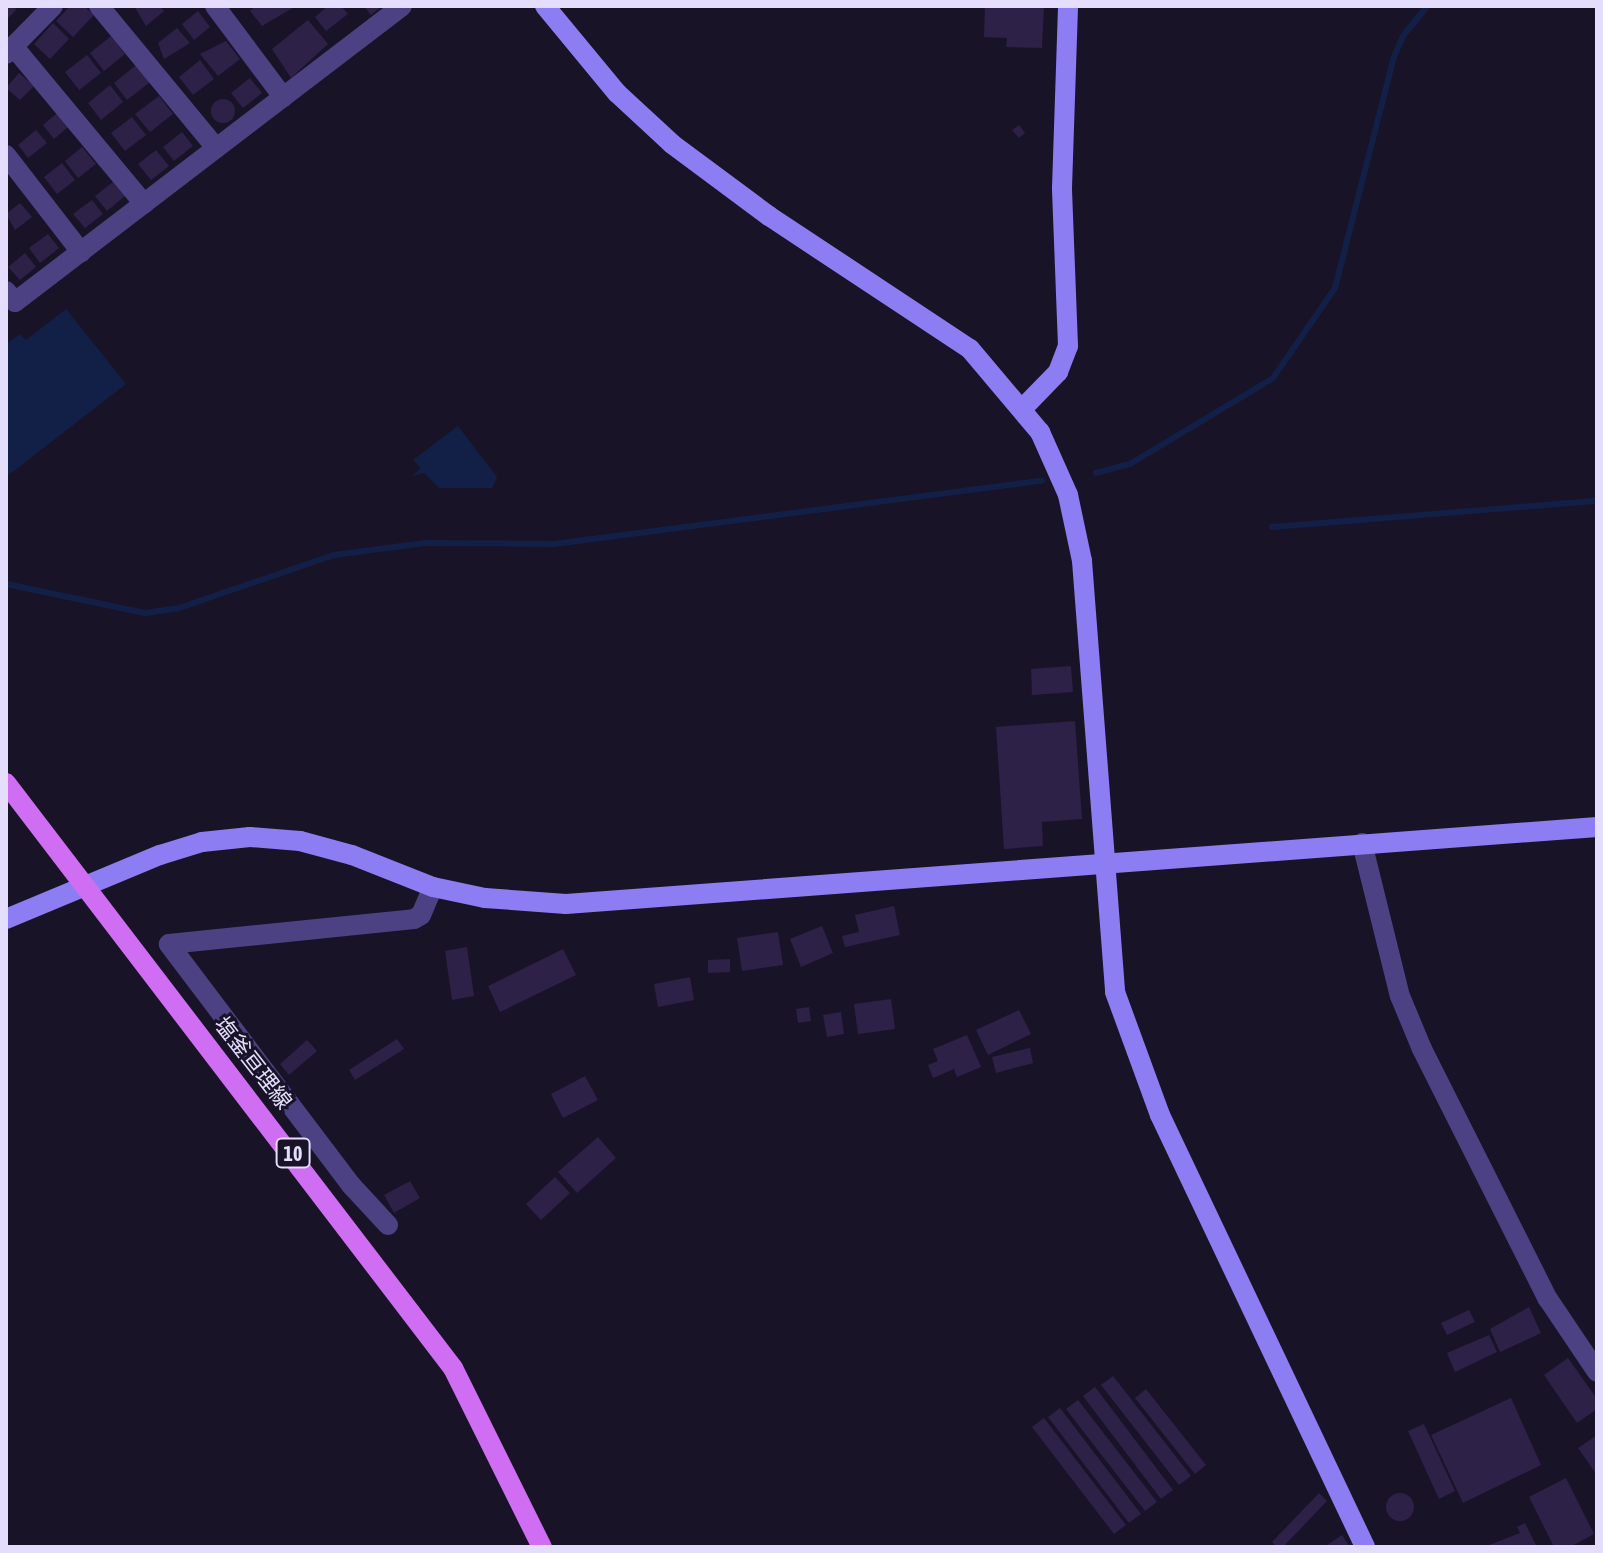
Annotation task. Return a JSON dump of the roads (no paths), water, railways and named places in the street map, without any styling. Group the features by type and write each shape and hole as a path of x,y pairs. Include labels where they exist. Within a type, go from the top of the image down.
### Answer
{"main road":[{"name":"塩釜亘理線","path":"6,783 87,885 453,1368 542,1547"}],"street":[{"path":"53,6 10,50 144,204"},
{"path":"99,6 216,148"},
{"path":"215,6 283,97"},
{"path":"6,291 15,302 402,6"},
{"path":"545,6 617,93 672,144 769,216 944,330 986,363 1024,407 1060,471 1077,527 1115,992 1160,1115 1365,1547"},
{"path":"1024,407 1058,372 1068,346 1062,188 1068,6"},
{"path":"6,155 81,252"},
{"path":"6,919 202,842 250,837 300,841 352,855 433,887 485,898 566,904 1597,827"},
{"path":"1362,843 1400,996 1422,1049 1548,1299 1597,1372"},
{"path":"388,1225 351,1185 169,944 414,919 421,915 433,887"}],"water":[{"path":"66,309 126,384 6,477 6,344 20,334 26,340"},
{"path":"458,426 497,477 492,488 439,488 424,473 412,476 421,468 413,460"}],"waterway":[{"path":"1096,473 1130,464 1273,378 1335,288 1394,57 1403,36 1427,6"},
{"path":"6,584 145,613 179,608 334,555 425,543 554,544 1042,481"},
{"path":"1272,527 1597,501"}]}
